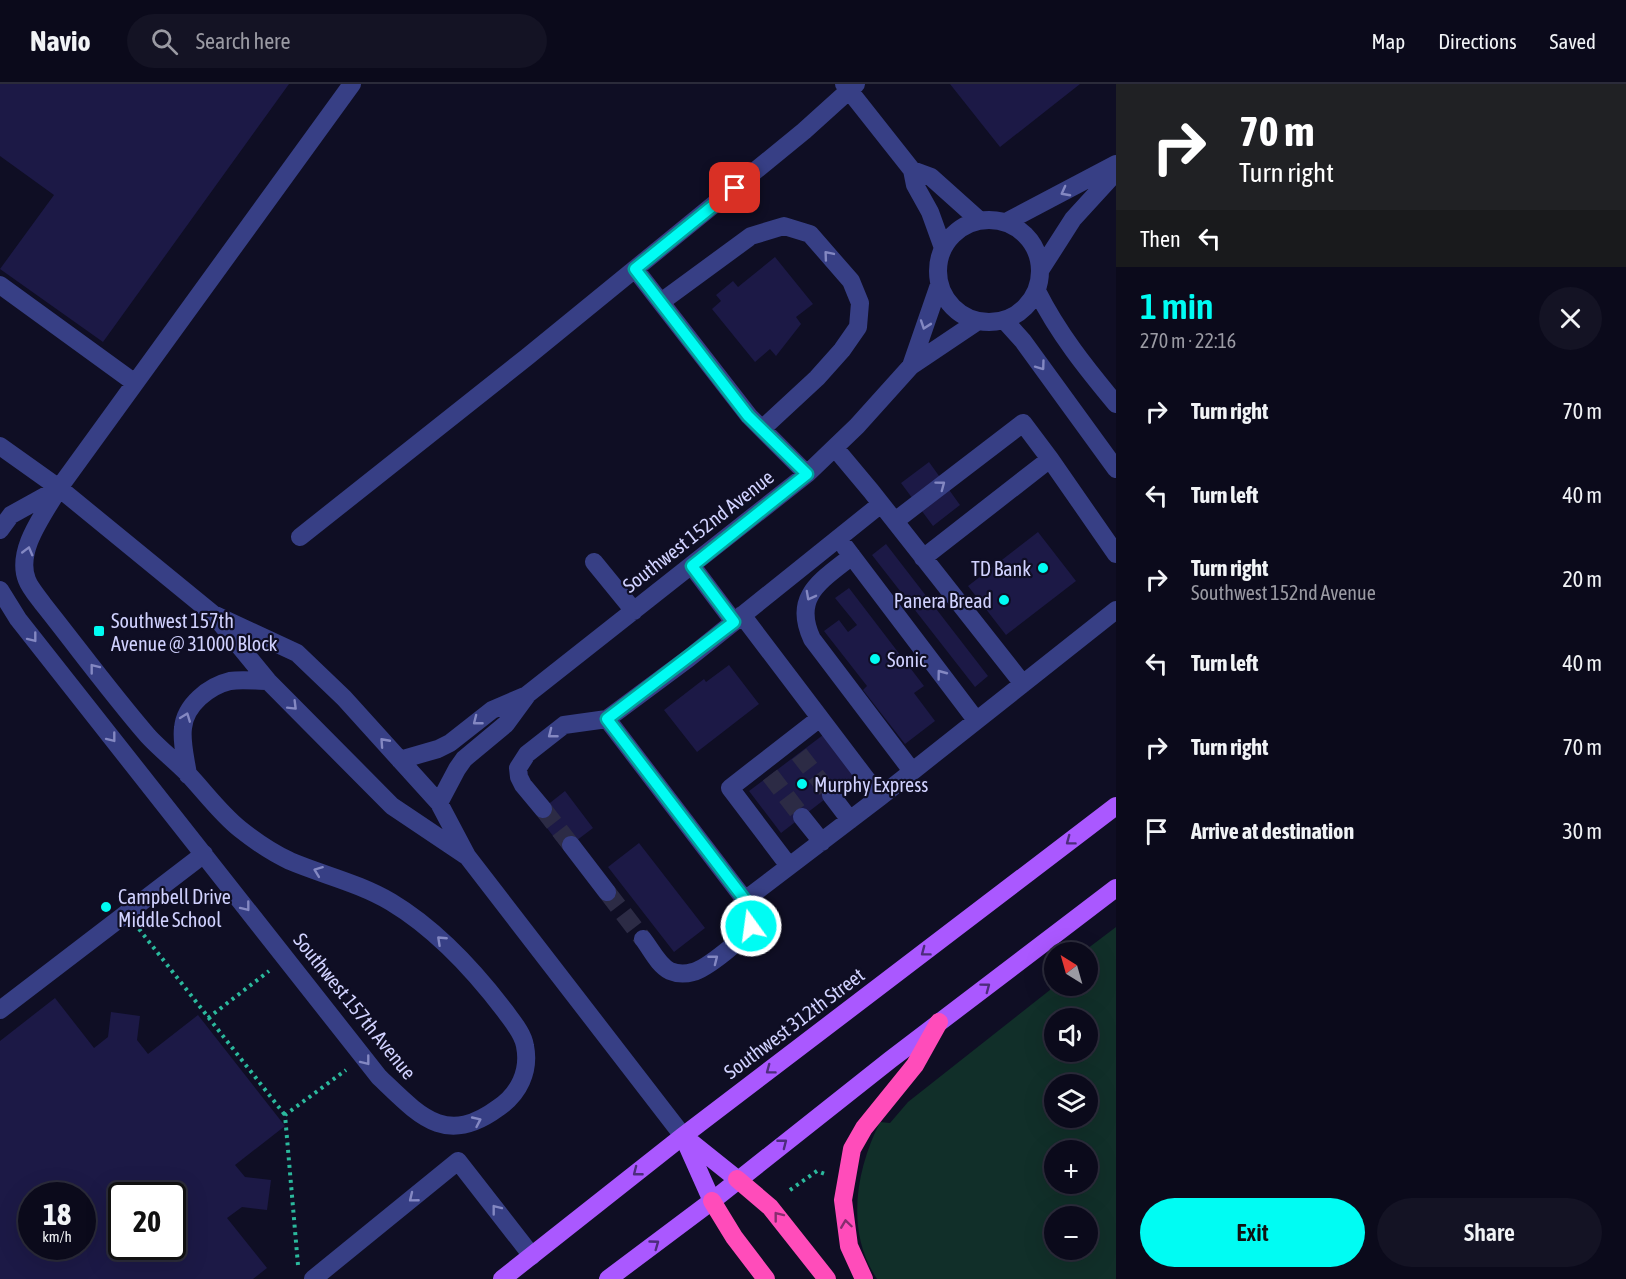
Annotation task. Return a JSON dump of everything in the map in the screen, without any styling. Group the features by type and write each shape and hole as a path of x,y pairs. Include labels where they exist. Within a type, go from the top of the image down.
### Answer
{"highway":[{"path":"864,1279 849,1246 843,1200 852,1149 864,1128 915,1065 939,1022"},
{"path":"737,1179 770,1207 827,1279"},
{"path":"712,1201 728,1228 766,1279"}],"main road":[{"name":"Southwest 312th Street","path":"502,1279 683,1136 1116,806"},
{"path":"608,1279 1116,888"},
{"path":"683,1136 737,1179"},
{"path":"683,1136 712,1201"},
{"path":"524,1279 532,1256"}],"street":[{"name":"Southwest 157th Avenue","path":"0,591 18,619 379,1077 402,1099 423,1115 440,1124 457,1127 474,1123 508,1101 520,1085 527,1064 525,1044 508,1016 460,958 421,923 391,902 373,892 289,860 260,843 225,816 149,737 27,581 25,566 28,545 59,488 352,84"},
{"path":"300,537 804,131 850,86 912,170 915,185 930,212 943,248"},
{"path":"1006,222 1116,164"},
{"path":"912,170 931,177 979,220"},
{"path":"1041,269 1035,245 1018,227 993,219 979,220 965,225 952,235 943,248 939,260 939,285 945,298 954,309 978,321 1004,320 1018,314 1029,304 1037,291 1041,269 1073,219 1116,171"},
{"path":"661,302 751,236 784,226 810,234 850,281 860,303 858,327 817,378 762,429"},
{"path":"635,269 748,416 807,474"},
{"path":"0,285 135,383"},
{"name":"Southwest 152nd Avenue","path":"910,366 939,285"},
{"path":"1037,291 1051,320 1116,404"},
{"path":"1004,320 1023,341 1116,469"},
{"name":"Southwest 152nd Avenue","path":"400,760 438,749 450,743 492,710 528,694 807,474 835,448 910,366 978,321"},
{"path":"895,521 1023,423 1116,554"},
{"path":"0,446 59,488 213,614 268,681 393,806 467,856"},
{"path":"835,448 1023,684"},
{"path":"923,558 1050,459"},
{"path":"0,530 11,515 59,488"},
{"path":"543,809 519,777 518,768 527,754 564,725 607,719 738,619 881,504"},
{"path":"837,538 976,720"},
{"path":"852,556 811,591 805,602 806,627 812,639 912,771"},
{"path":"594,562 634,611"},
{"path":"692,566 820,718 880,797"},
{"path":"745,900 880,797 1116,610"},
{"path":"213,614 297,653 344,698 439,803 467,856 683,1136"},
{"path":"188,775 183,744 183,726 191,706 206,692 231,681 268,681"},
{"name":"Southwest 152nd Avenue","path":"439,803 457,769 465,759 506,724 528,694"},
{"path":"789,866 730,788 766,770 794,748 820,718"},
{"path":"607,719 745,900 752,915 751,926 743,936 702,969 692,973 681,974 670,971 662,965 643,939"},
{"path":"831,795 850,820"},
{"path":"802,817 822,842"},
{"path":"570,845 607,892"},
{"path":"0,1010 204,854"},
{"path":"306,1275 458,1161 532,1256"}],"path":[{"path":"136,925 285,1115 306,1275"},
{"path":"208,1018 269,971"},
{"path":"285,1115 346,1070"},
{"path":"790,1190 817,1171 825,1174"}],"green space":[{"path":"1116,927 1116,1279 877,1279 867,1260 861,1241 858,1221 860,1180 880,1122 890,1123 908,1102 1044,995 1098,996 1096,942"}],"building":[{"path":"0,84 289,84 103,342 0,269 54,195 0,156"},
{"path":"950,84 1080,84 1000,147"},
{"path":"775,257 813,304 796,317 801,324 776,356 770,349 755,362 712,309 721,301 716,295 733,281 738,287"},
{"path":"929,462 960,505 933,526 901,483"},
{"path":"1038,532 1076,581 1006,635 968,586"},
{"path":"886,544 988,676 975,687 872,555"},
{"name":"Sonic","path":"849,588 924,686 914,693 935,721 905,744 863,690 867,686 824,631 839,620 848,632 857,625 835,598"},
{"path":"729,665 759,704 697,752 664,710 704,679 706,682"},
{"name":"Murphy Express","path":"823,735 855,776 781,833 749,791"},
{"path":"565,791 593,828 564,850 536,814"},
{"path":"639,843 705,928 674,952 608,867"},
{"path":"55,998 94,1048 108,1037 111,1012 140,1016 137,1040 148,1054 198,1015 285,1126 235,1165 245,1177 271,1180 267,1210 242,1207 227,1218 267,1268 253,1279 0,1279 0,1041"}],"tunnel":[{"path":"799,754 831,795"},
{"path":"770,775 802,817"},
{"path":"543,809 571,845"},
{"path":"607,892 643,939"}],"place":[{"name":"TD Bank","path":"1043,568"},
{"name":"Panera Bread","path":"1004,600"},
{"name":"Southwest 157th Avenue @ 31000 Block","path":"99,631"},
{"name":"Sonic","path":"875,659"},
{"name":"Murphy Express","path":"802,784"},
{"name":"Campbell Drive Middle School","path":"106,907"}],"route":[{"path":"735,188 635,269 748,416 807,474 692,566 734,622 607,719 745,900 752,915 751,926"}]}
